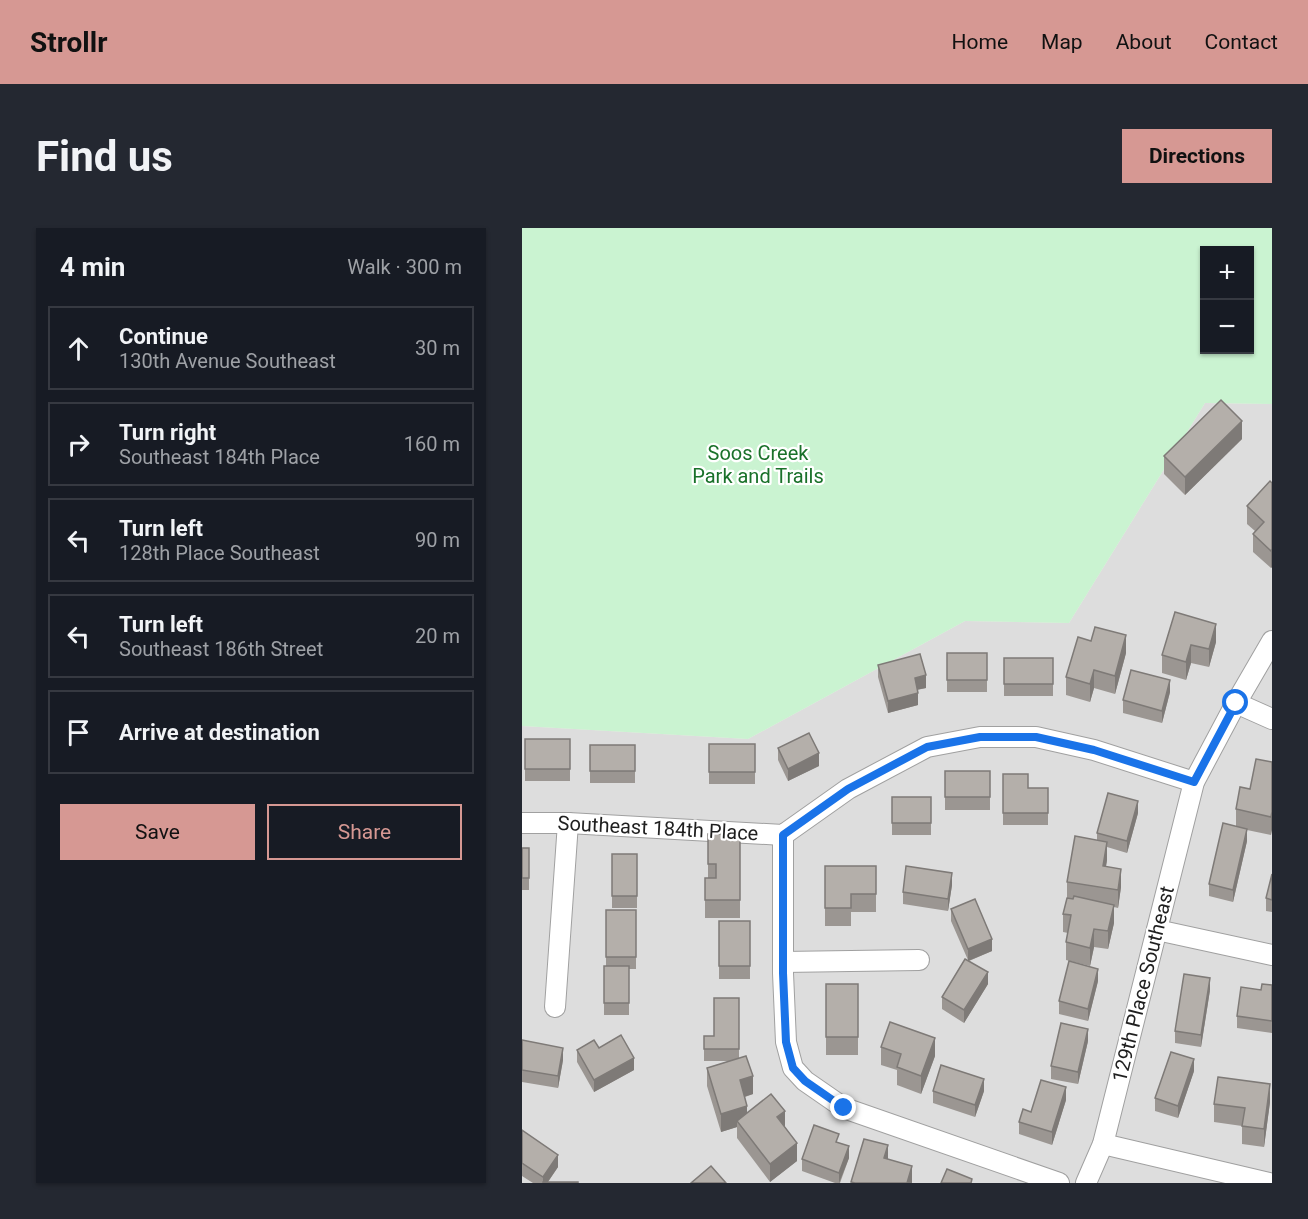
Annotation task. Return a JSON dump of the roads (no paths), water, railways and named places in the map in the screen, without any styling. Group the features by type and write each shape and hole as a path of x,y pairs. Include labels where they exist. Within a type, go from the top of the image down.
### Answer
{"street":[{"name":"129th Place Southeast","path":"1086,1183 1103,1144 1194,782 1272,641"},
{"path":"1236,703 1272,719"},
{"name":"Southeast 184th Place","path":"522,823 568,823 783,835 848,789 927,747 980,737 1036,737 1094,750 1194,782"},
{"path":"555,1007 568,823"},
{"path":"783,835 783,962 786,1042 793,1068 805,1081 844,1108 1059,1183"},
{"path":"1156,930 1272,955"},
{"path":"783,962 919,960"},
{"path":"1103,1144 1269,1183"}],"park label":[{"name":"Soos Creek Park and Trails","path":"758,464"}]}
